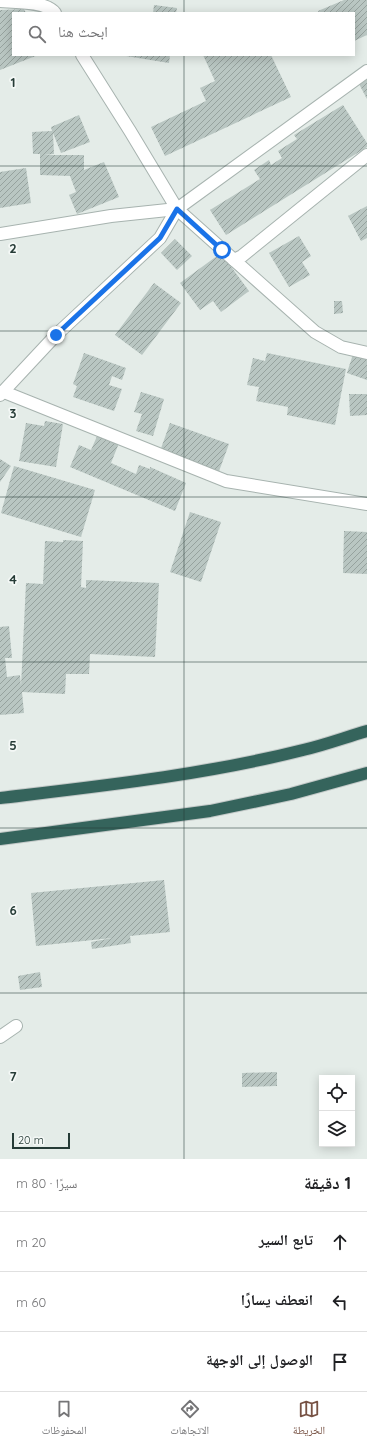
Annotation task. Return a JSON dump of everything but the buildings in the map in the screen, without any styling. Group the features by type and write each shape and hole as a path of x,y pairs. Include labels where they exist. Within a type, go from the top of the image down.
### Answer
{"highway":[{"path":"0,798 110,785 222,768 304,750 367,731"},
{"path":"0,839 210,811 291,794 367,773"}],"street":[{"path":"0,1 38,4 53,10 54,12"},
{"path":"83,56 177,209 315,332 341,346 367,354"},
{"path":"367,71 177,209 160,238 56,335 2,393 226,481 367,504"},
{"path":"234,260 242,256 367,155"},
{"path":"0,234 111,216 177,209"},
{"path":"0,1037 16,1026"}],"route":[{"path":"56,335 160,238 177,209 222,250"}]}
